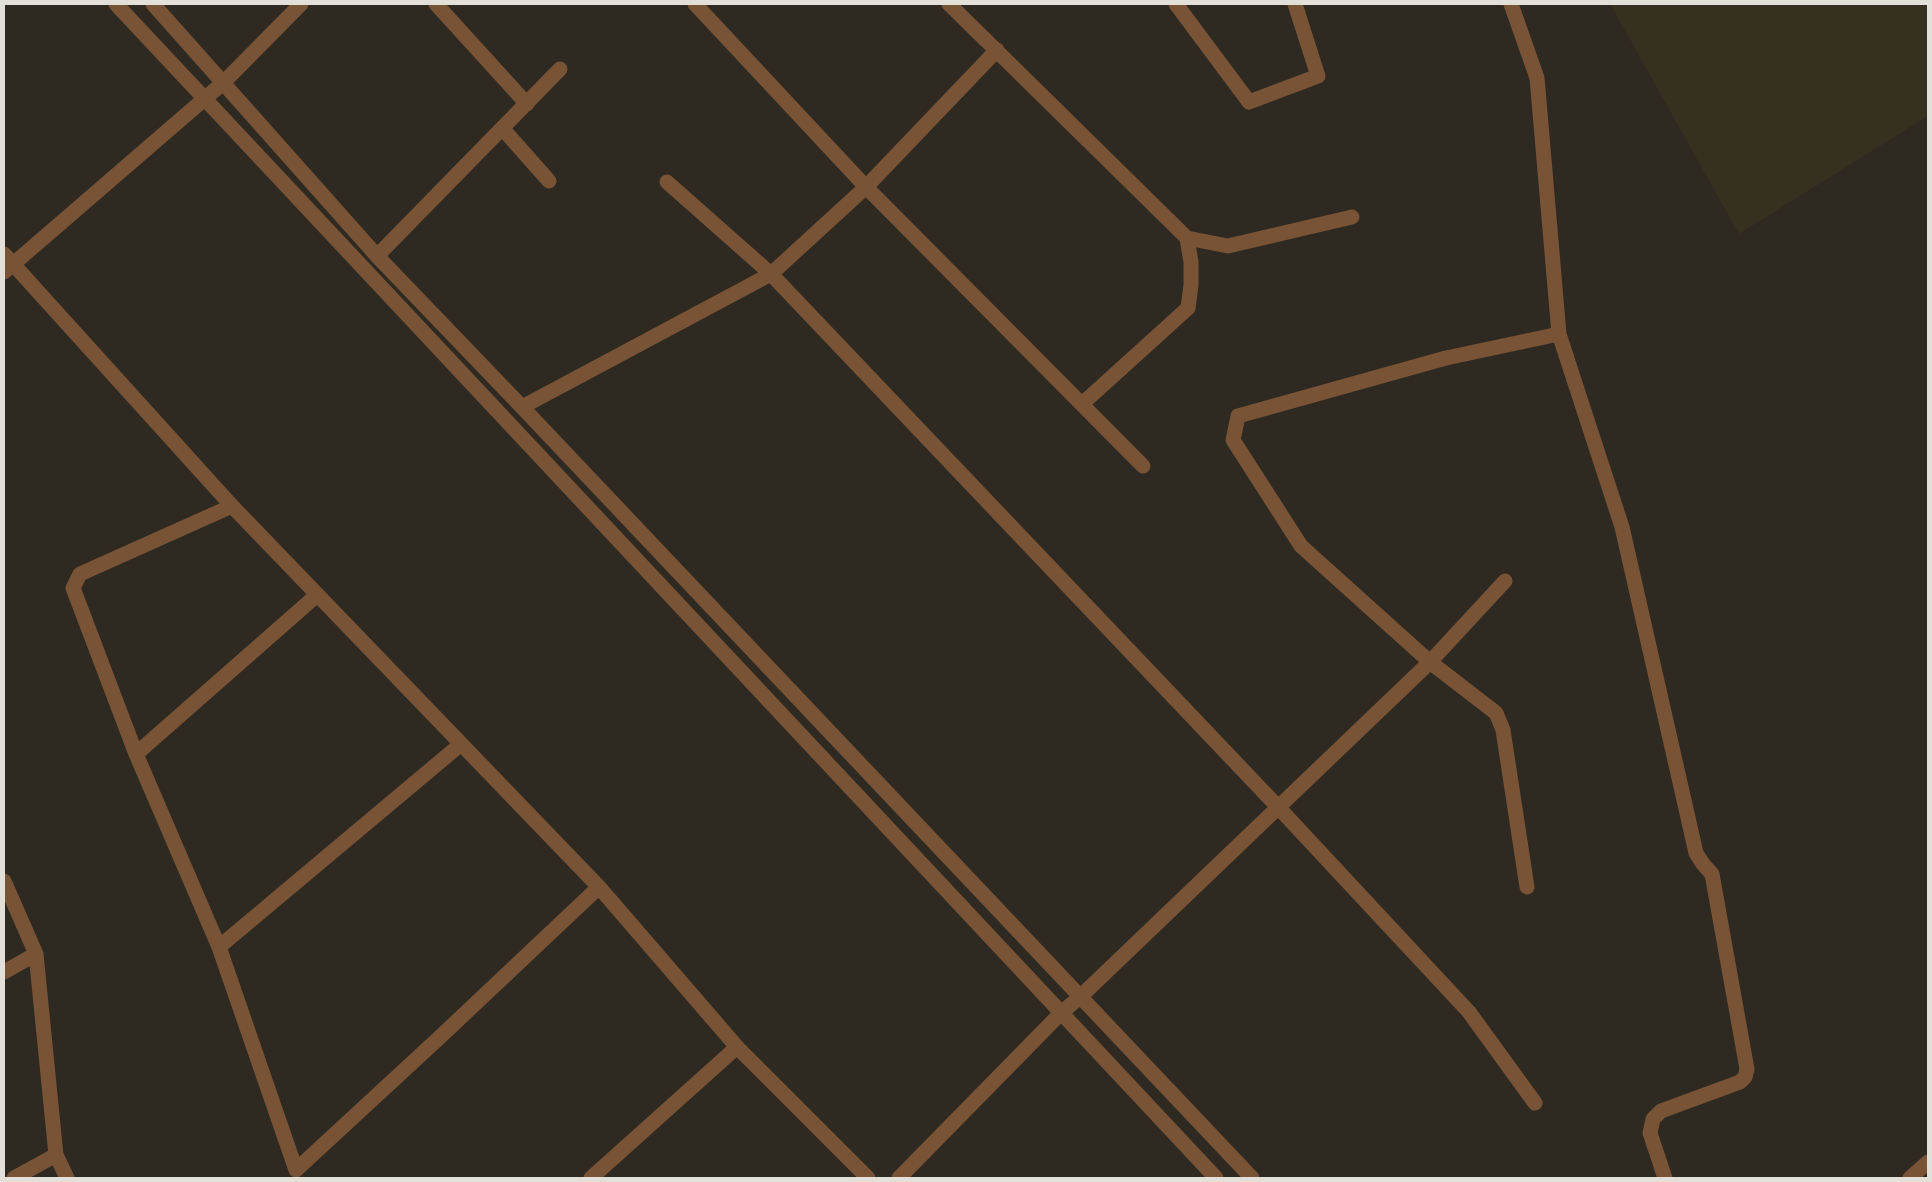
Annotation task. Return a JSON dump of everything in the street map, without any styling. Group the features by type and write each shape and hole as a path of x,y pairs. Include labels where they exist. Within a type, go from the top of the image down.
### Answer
{"street":[{"path":"116,4 1216,1178"},
{"path":"153,4 378,256 1252,1178"},
{"path":"301,4 224,82 7,263 232,506 599,887 738,1047 868,1178"},
{"path":"436,4 527,104"},
{"path":"695,4 866,187 1143,466"},
{"path":"949,4 1187,238 1228,246 1352,217"},
{"path":"1176,4 1250,102 1318,76 1295,4"},
{"path":"1511,4 1537,78 1559,334 1622,527 1696,853 1712,874 1747,1069 1745,1077 1740,1082 1661,1111 1652,1119 1650,1133 1665,1178"},
{"path":"522,407 771,274 866,187 997,50"},
{"path":"378,256 560,70"},
{"path":"502,128 549,181"},
{"path":"667,182 771,274 1278,807 1469,1012 1535,1103"},
{"path":"1082,404 1188,308 1191,262 1187,238"},
{"path":"1527,887 1503,730 1496,713 1430,662 1302,546 1233,440 1238,416 1446,358 1559,334"},
{"path":"232,506 80,574 73,588 136,754 218,946 297,1174 599,887"},
{"path":"899,1178 1061,1013 1080,997 1430,662 1505,581"},
{"path":"136,754 317,595"},
{"path":"218,946 461,744"},
{"path":"4,881 36,954 56,1155 67,1178"},
{"path":"4,972 36,954"},
{"path":"591,1178 738,1047"},
{"path":"14,1178 56,1155"},
{"path":"1910,1178 1928,1162"}],"shaded area":[{"path":"1610,4 1928,4 1928,116 1739,234"}]}
